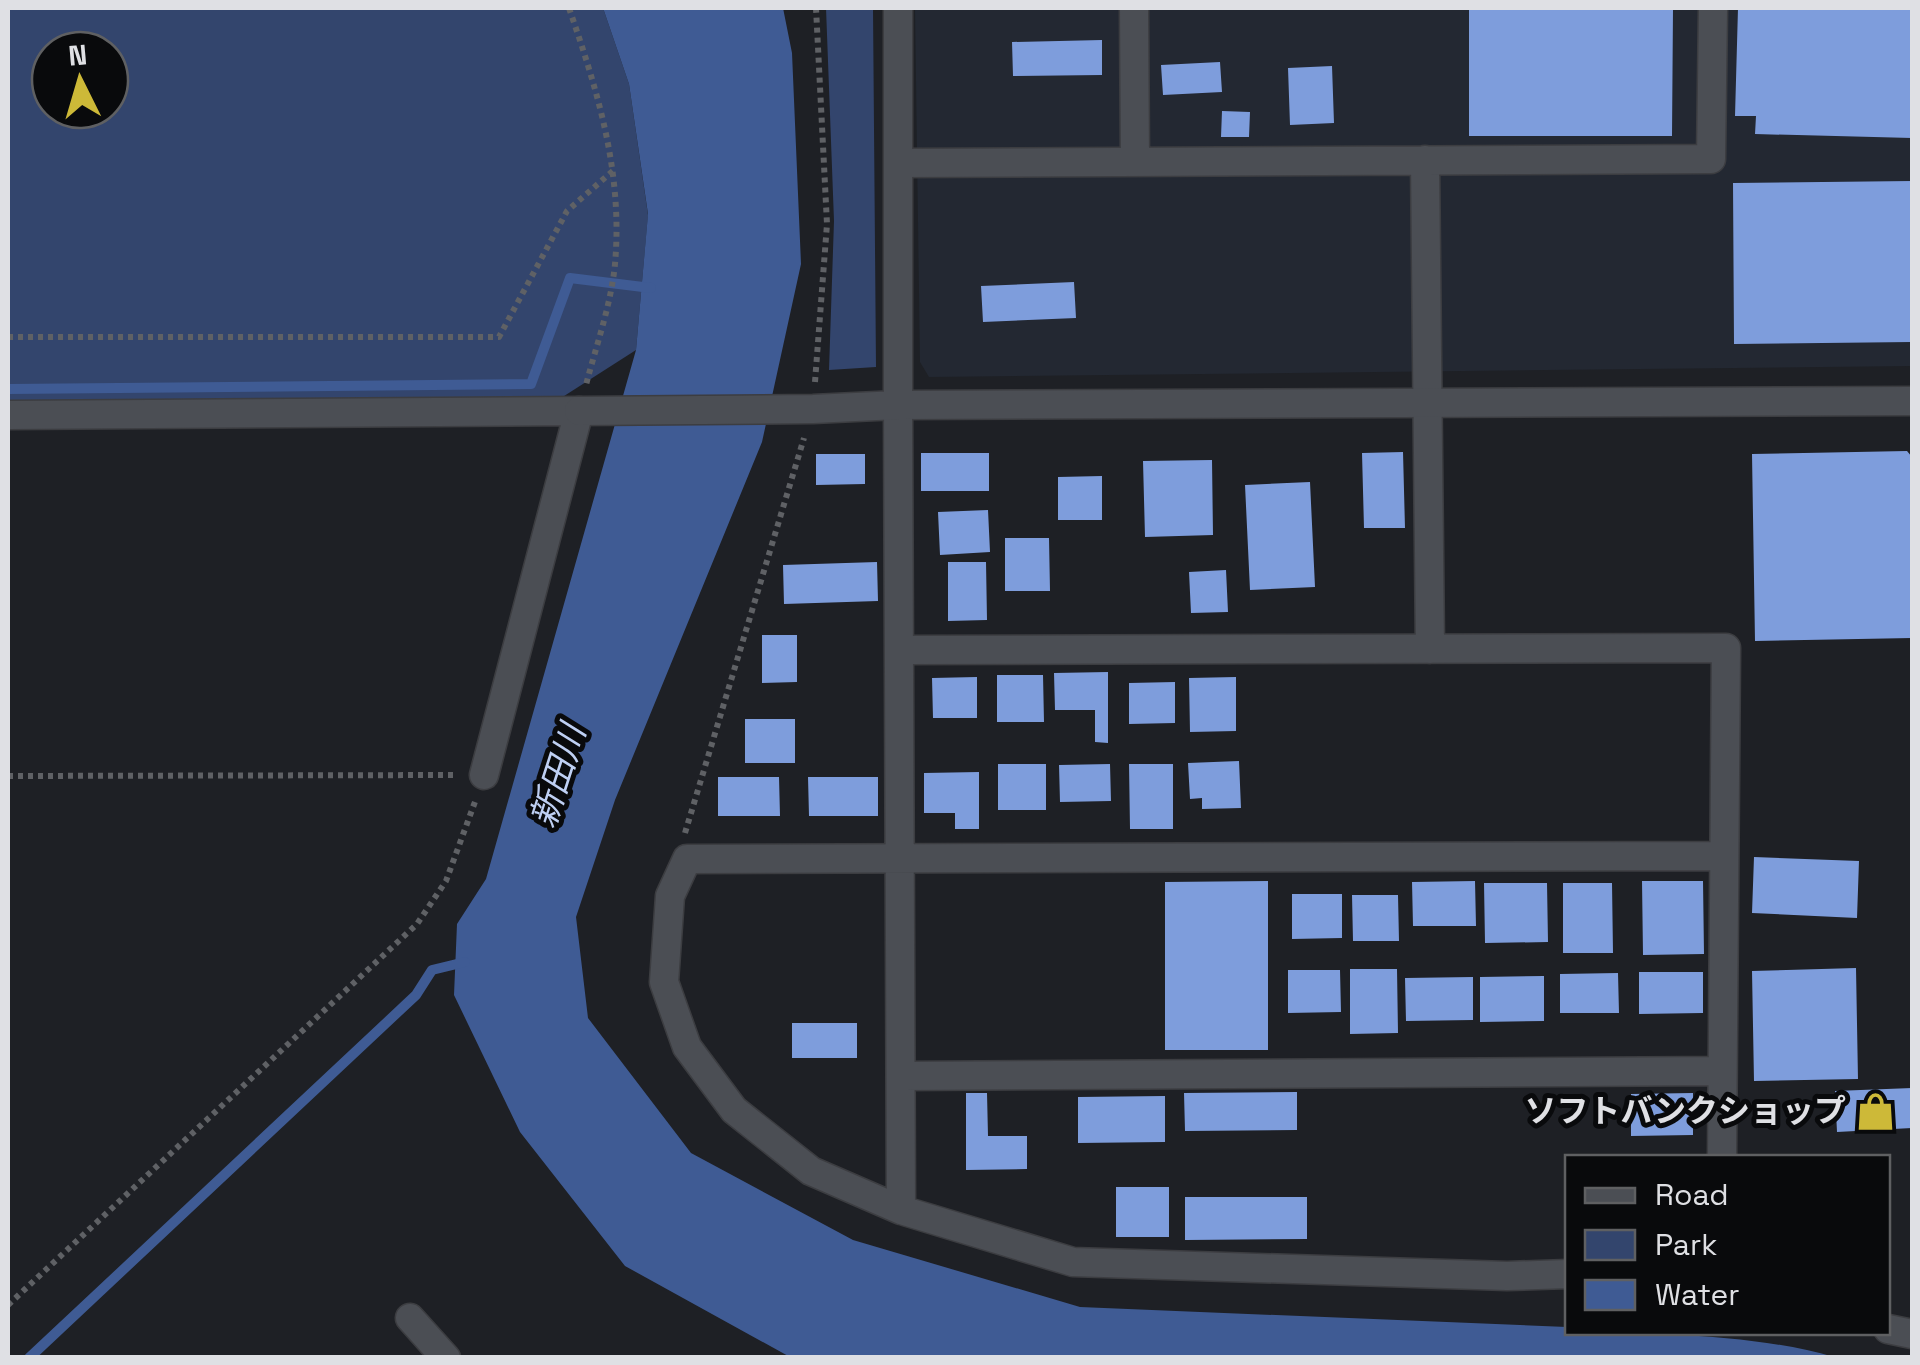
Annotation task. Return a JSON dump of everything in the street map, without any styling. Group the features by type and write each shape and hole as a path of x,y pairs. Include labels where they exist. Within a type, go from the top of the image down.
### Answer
{"street":[{"path":"898,8 900,1210"},
{"path":"1134,8 1135,162"},
{"path":"899,163 1711,159 1713,8"},
{"path":"1425,160 1430,649"},
{"path":"8,415 812,410 898,405 1912,401"},
{"path":"484,775 579,410"},
{"path":"900,650 1726,648 1722,1155"},
{"path":"1565,1274 1506,1276 1073,1262 900,1210 811,1171 734,1110 687,1047 664,982 670,896 687,859 1724,856"},
{"path":"902,1076 1722,1070"},
{"path":"410,1318 436,1354"}],"path":[{"path":"569,8 600,99 615,169 615,265 579,410"},
{"path":"8,338 499,337 567,211 615,169"},
{"path":"8,776 484,775 446,882 417,924 8,1305"}],"shaded area":[{"path":"915,8 1912,8 1912,366 929,377 920,362"}],"green space":[{"path":"8,8 603,8 629,84 648,215 636,350 561,398 8,402"},
{"path":"826,8 873,8 876,367 829,370 834,221"}],"water":[{"name":"新田川","path":"603,8 783,8 792,53 801,264 762,442 615,800 576,917 588,1018 691,1153 853,1240 1080,1307 1565,1327 1565,1335 1737,1339 1834,1357 790,1357 625,1266 520,1132 454,995 457,924 486,879 636,350 648,214 629,84"}],"building":[{"path":"1469,8 1673,8 1672,136 1469,136"},
{"path":"1738,8 1912,8 1912,138 1755,134 1756,116 1735,116"},
{"path":"1102,40 1102,75 1013,76 1012,42"},
{"path":"1220,62 1222,92 1163,95 1161,65"},
{"path":"1332,66 1334,123 1290,125 1288,68"},
{"path":"1222,111 1250,112 1249,137 1221,137"},
{"path":"1912,181 1912,342 1734,344 1733,183"},
{"path":"1074,282 1076,318 983,322 981,286"},
{"path":"1907,451 1912,457 1912,638 1755,641 1752,454"},
{"path":"1403,452 1405,528 1364,528 1362,453"},
{"path":"921,453 989,453 989,491 921,491"},
{"path":"816,454 865,454 865,484 816,485"},
{"path":"1212,460 1213,535 1145,537 1143,461"},
{"path":"1102,476 1102,520 1058,520 1058,477"},
{"path":"1310,482 1315,587 1250,590 1245,485"},
{"path":"988,510 990,552 940,555 938,512"},
{"path":"1005,538 1049,538 1050,591 1005,591"},
{"path":"877,562 878,601 784,604 783,565"},
{"path":"948,562 986,562 987,620 948,621"},
{"path":"1226,570 1228,612 1191,613 1189,572"},
{"path":"762,635 797,635 797,682 762,683"},
{"path":"1108,672 1108,743 1095,742 1095,710 1055,710 1054,673"},
{"path":"997,675 1043,675 1044,722 997,722"},
{"path":"977,677 977,718 933,718 932,678"},
{"path":"1236,677 1236,731 1190,732 1189,678"},
{"path":"1175,682 1175,723 1129,724 1129,683"},
{"path":"745,719 795,719 795,763 745,763"},
{"path":"1239,761 1241,808 1202,809 1202,798 1190,799 1188,763"},
{"path":"998,764 1046,764 1046,810 998,810"},
{"path":"1110,764 1111,801 1060,802 1059,765"},
{"path":"1129,764 1173,764 1173,829 1130,829"},
{"path":"979,772 979,829 955,829 955,813 924,813 924,773"},
{"path":"718,777 779,777 780,816 718,816"},
{"path":"808,777 878,777 878,816 809,816"},
{"path":"1754,857 1859,861 1857,918 1752,913"},
{"path":"1268,881 1268,1050 1165,1050 1165,882"},
{"path":"1475,881 1476,926 1413,926 1412,882"},
{"path":"1642,881 1703,881 1704,954 1643,955"},
{"path":"1484,883 1547,883 1548,942 1485,943"},
{"path":"1563,883 1612,883 1613,953 1563,953"},
{"path":"1292,894 1342,894 1342,938 1292,939"},
{"path":"1352,895 1398,895 1399,941 1353,941"},
{"path":"1856,968 1858,1079 1754,1081 1752,971"},
{"path":"1350,969 1397,969 1398,1033 1350,1034"},
{"path":"1288,970 1340,970 1341,1012 1288,1013"},
{"path":"1639,972 1703,972 1703,1013 1639,1014"},
{"path":"1618,973 1619,1013 1560,1013 1560,974"},
{"path":"1544,976 1544,1021 1480,1022 1480,977"},
{"path":"1473,977 1473,1020 1406,1021 1405,978"},
{"path":"792,1023 857,1023 857,1058 792,1058"},
{"path":"1912,1088 1912,1128 1837,1132 1835,1091"},
{"path":"1297,1092 1297,1130 1185,1131 1184,1093"},
{"path":"966,1093 987,1093 988,1136 1027,1136 1027,1169 966,1170"},
{"path":"1693,1093 1693,1135 1631,1136 1631,1094"},
{"path":"1165,1096 1165,1142 1078,1143 1078,1097"},
{"path":"1116,1187 1169,1187 1169,1237 1116,1237"},
{"path":"1185,1197 1307,1197 1307,1239 1185,1240"}],"waterway":[{"path":"8,389 531,384 570,278 651,288"},
{"path":"29,1358 416,995 432,970 465,962"}],"place":[{"name":"ソフトバンクショップ","path":"1876,1111"}]}
